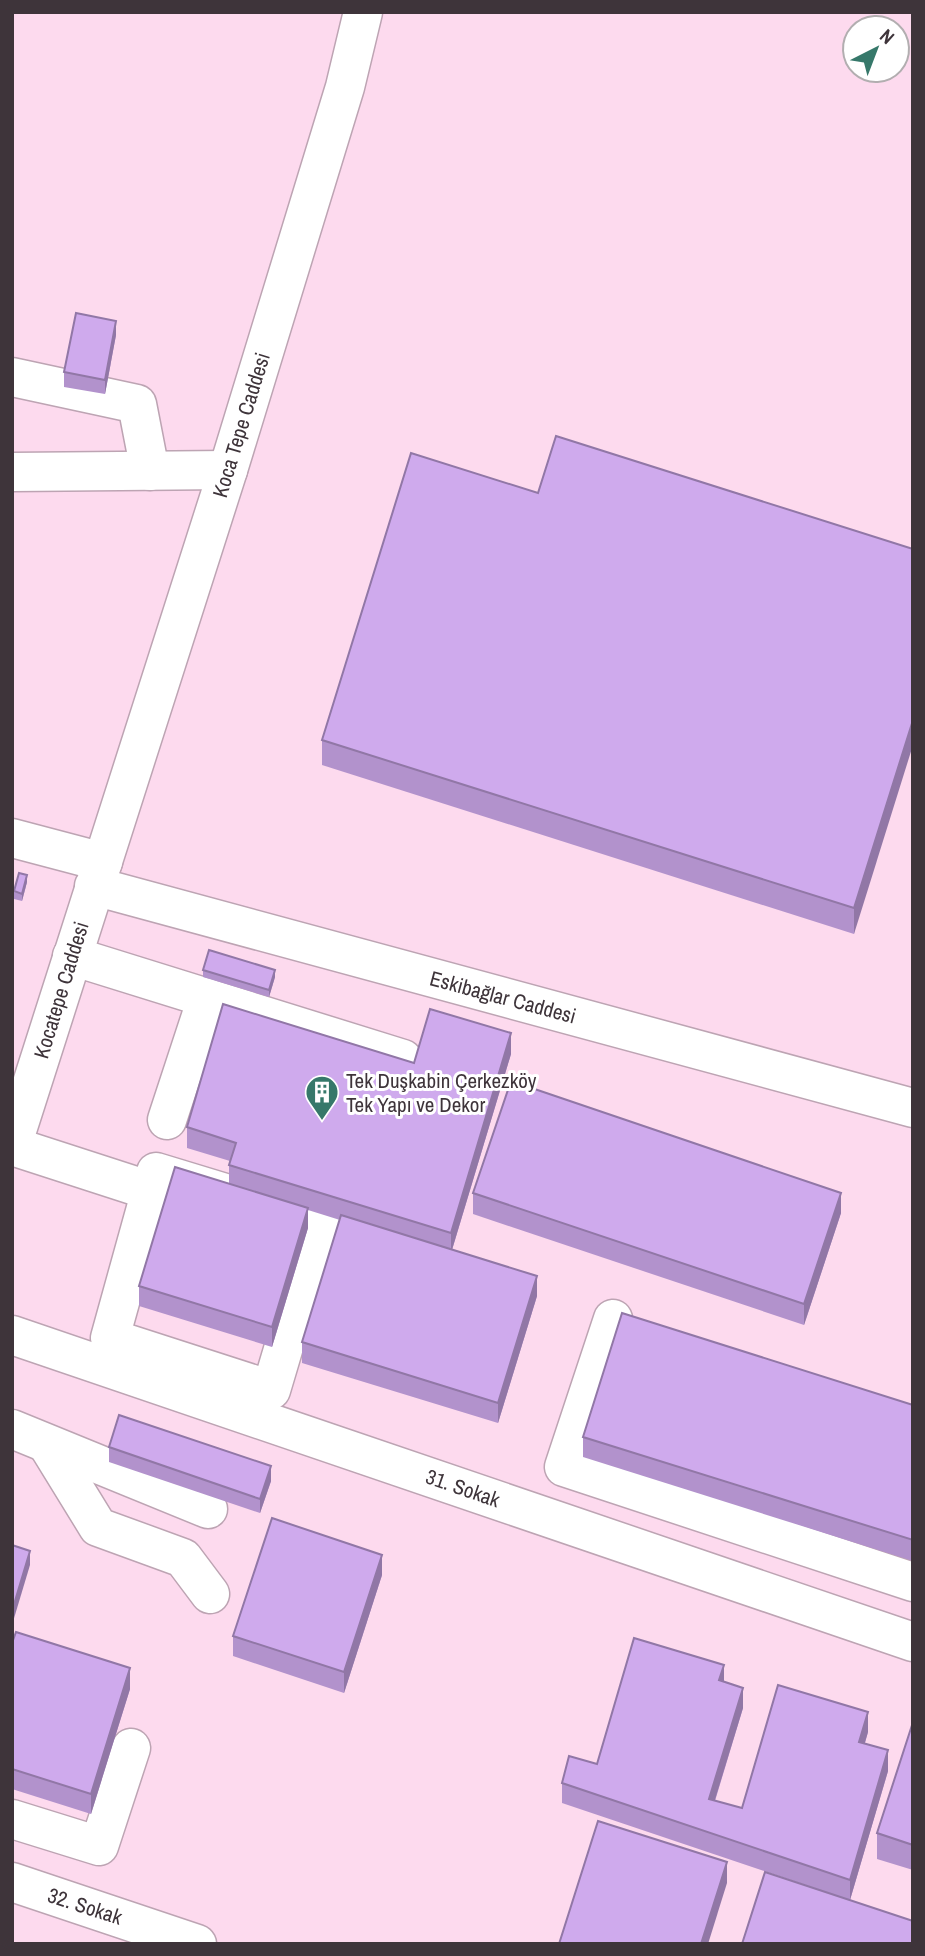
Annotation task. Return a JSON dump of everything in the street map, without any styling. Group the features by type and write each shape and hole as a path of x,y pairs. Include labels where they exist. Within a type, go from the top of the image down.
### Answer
{"street":[{"name":"Koca Tepe Caddesi","path":"102,861 228,470 345,87 363,12"},
{"path":"12,377 137,404 150,471"},
{"path":"12,472 228,470"},
{"name":"Eskibağlar Caddesi","path":"12,838 102,861 913,1108"},
{"name":"Kocatepe Caddesi","path":"12,1146 102,861"},
{"path":"72,956 403,1059"},
{"path":"167,1120 207,998"},
{"path":"12,1146 151,1192"},
{"path":"156,1172 321,1222 271,1390 110,1338 151,1192 156,1172"},
{"path":"613,1319 564,1467 913,1582"},
{"name":"31. Sokak","path":"12,1335 913,1642"},
{"path":"12,1429 208,1509"},
{"path":"47,1444 98,1527 183,1558 209,1594"},
{"path":"637,1547 652,1496"},
{"path":"17,1884 25,1824 99,1846 131,1748"},
{"name":"32. Sokak","path":"17,1884 197,1944"}],"shaded area":[{"path":"12,12 913,12 913,1944 12,1944"}],"building":[{"path":"76,313 116,321 105,380 64,372"},
{"path":"556,436 913,549 913,720 854,908 322,740 411,453 538,493"},
{"path":"19,873 27,875 22,894 14,891"},
{"path":"209,950 275,970 269,990 203,970"},
{"name":"Tek Duşkabin Çerkezköy Tek Yapı ve Dekor","path":"223,1004 414,1063 430,1009 511,1033 451,1233 229,1165 236,1143 187,1127"},
{"path":"511,1081 841,1193 804,1304 473,1193"},
{"path":"175,1167 308,1208 272,1327 139,1286"},
{"path":"341,1215 537,1276 498,1403 302,1342"},
{"path":"622,1313 913,1405 913,1540 583,1437"},
{"path":"119,1415 271,1466 260,1499 109,1447"},
{"path":"272,1518 382,1555 344,1672 233,1636"},
{"path":"12,1545 30,1551 12,1611"},
{"path":"16,1632 130,1668 91,1794 12,1769 12,1643"},
{"path":"634,1638 724,1665 719,1680 743,1688 709,1799 742,1808 778,1685 868,1712 859,1742 888,1750 850,1880 562,1783 569,1756 597,1764"},
{"path":"913,1722 913,1845 877,1833"},
{"path":"598,1821 727,1862 701,1944 559,1944"},
{"path":"765,1872 913,1921 913,1944 742,1944"}],"place":[{"name":"Tek Duşkabin Çerkezköy Tek Yapı ve Dekor","path":"322,1122"}]}
